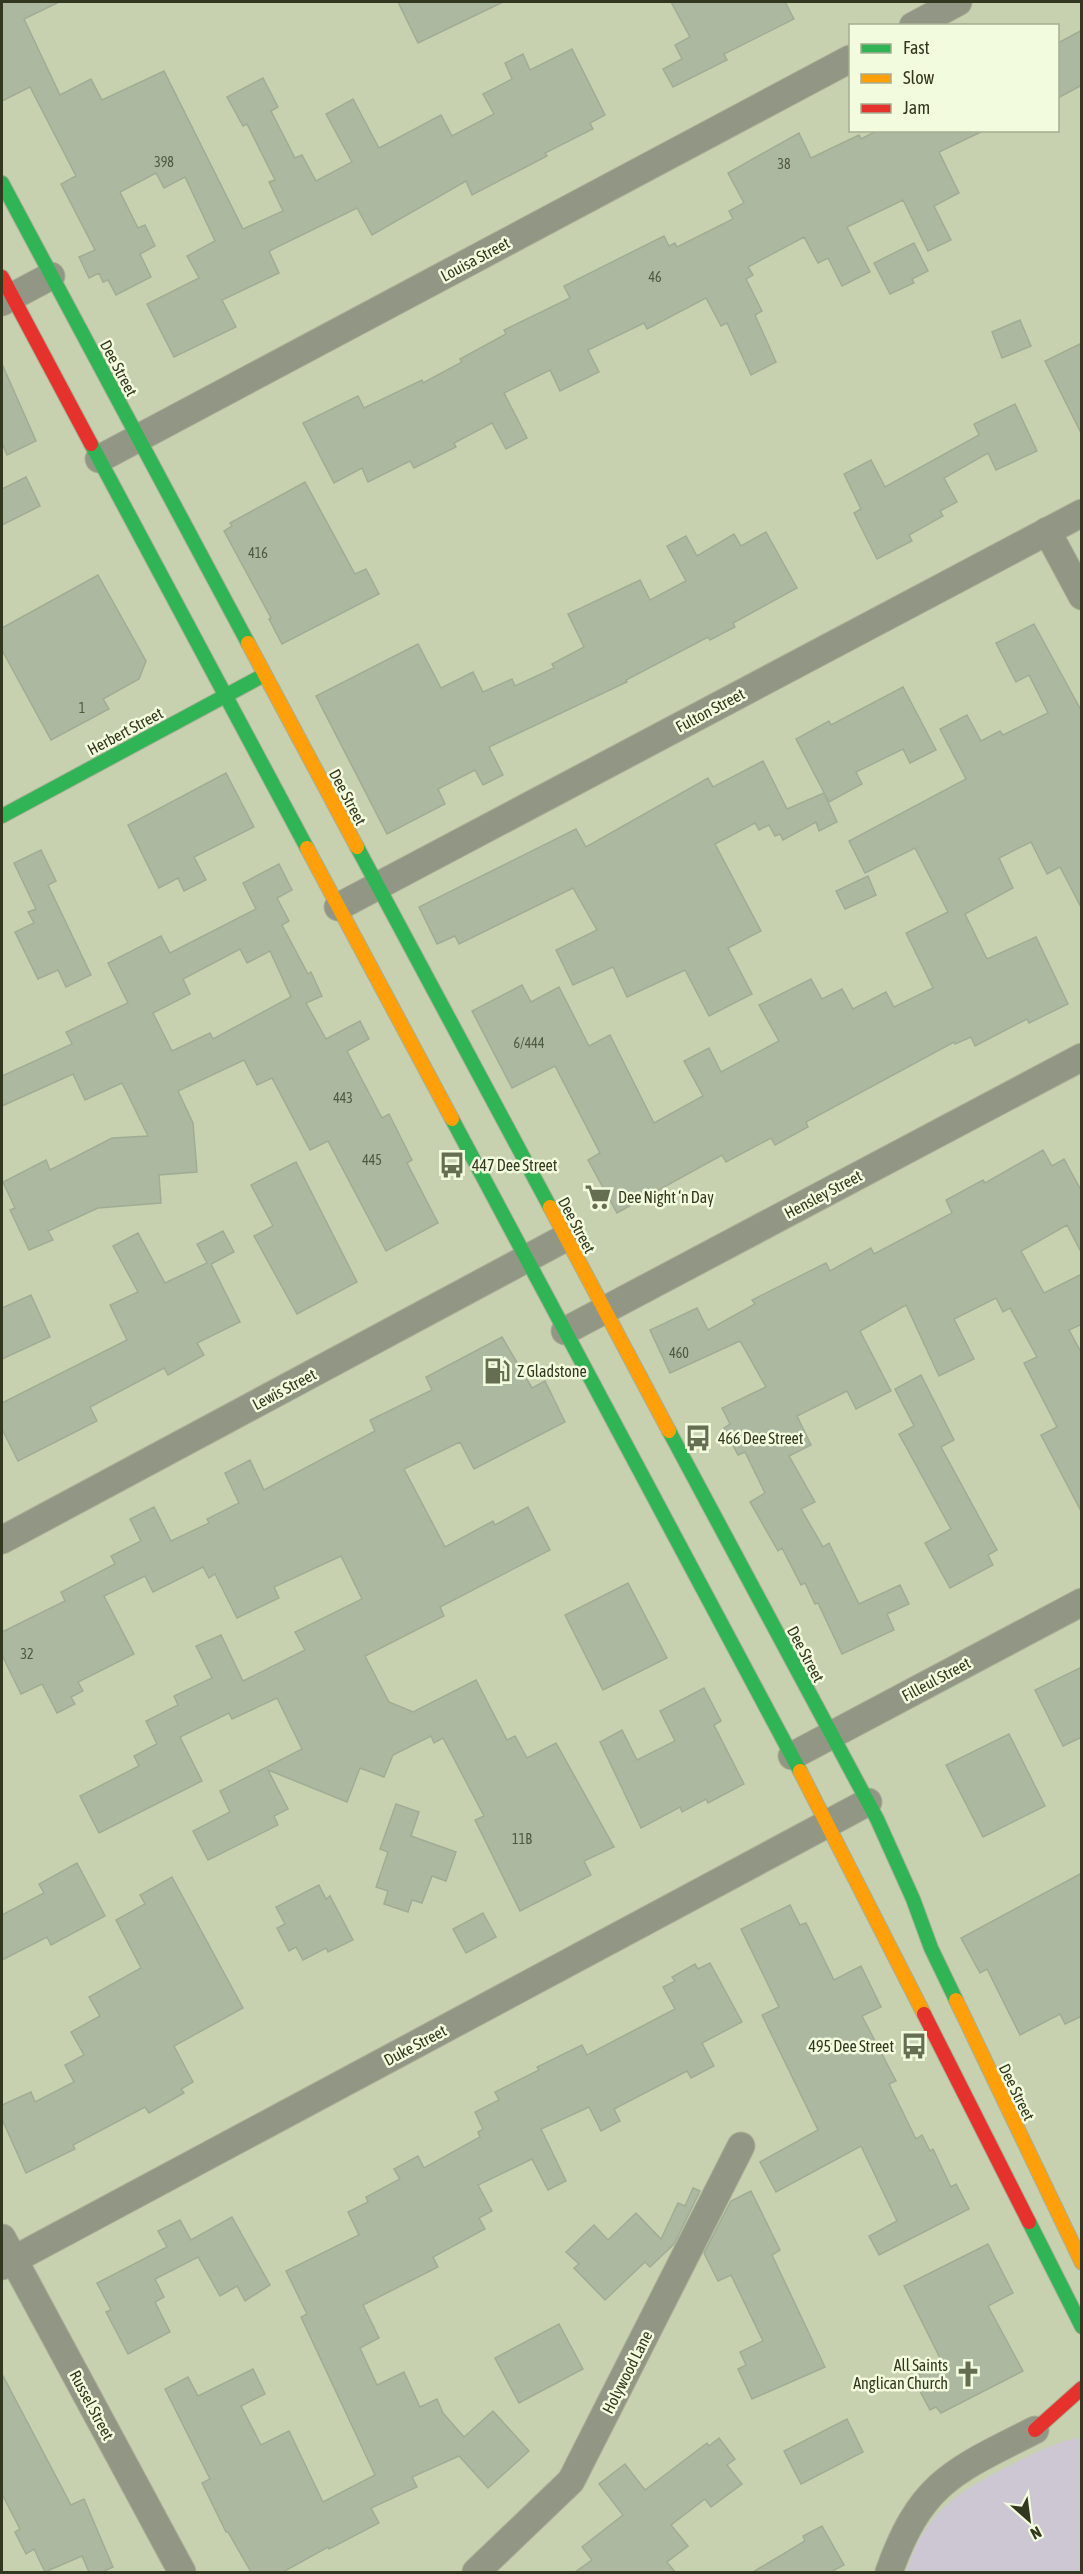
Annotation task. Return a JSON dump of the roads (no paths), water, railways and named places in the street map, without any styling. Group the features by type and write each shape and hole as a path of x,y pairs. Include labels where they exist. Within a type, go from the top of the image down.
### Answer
{"main road":[{"name":"Dee Street","path":"2,183 868,1802 913,1899 940,1968 1082,2263"},
{"path":"5,292 99,459 828,1824 1082,2327"},
{"name":"Herbert Street","path":"2,816 264,675"},
{"path":"1035,2430 1082,2388"},
{"path":"1035,2430 1068,2422"}],"street":[{"path":"917,24 958,2"},
{"name":"Louisa Street","path":"99,459 849,60"},
{"path":"5,292 51,276"},
{"name":"Fulton Street","path":"338,907 1082,513"},
{"path":"1047,531 1082,596"},
{"name":"Hensley Street","path":"565,1331 1082,1057"},
{"name":"Lewis Street","path":"2,1540 565,1238"},
{"name":"Filleul Street","path":"792,1756 1082,1602"},
{"name":"Duke Street","path":"5,2254 868,1802"},
{"name":"Holywood Lane","path":"476,2572 572,2481 741,2146"},
{"name":"Russel Street","path":"5,2254 182,2572"},
{"path":"890,2572 909,2523 938,2486 976,2460 1035,2430"}],"place":[{"name":"447 Dee Street","path":"452,1165"},
{"name":"Dee Night ‘n Day","path":"598,1197"},
{"name":"Z Gladstone","path":"497,1371"},
{"name":"466 Dee Street","path":"698,1438"},
{"name":"495 Dee Street","path":"914,2046"},
{"name":"All Saints Anglican Church","path":"968,2374"}]}
